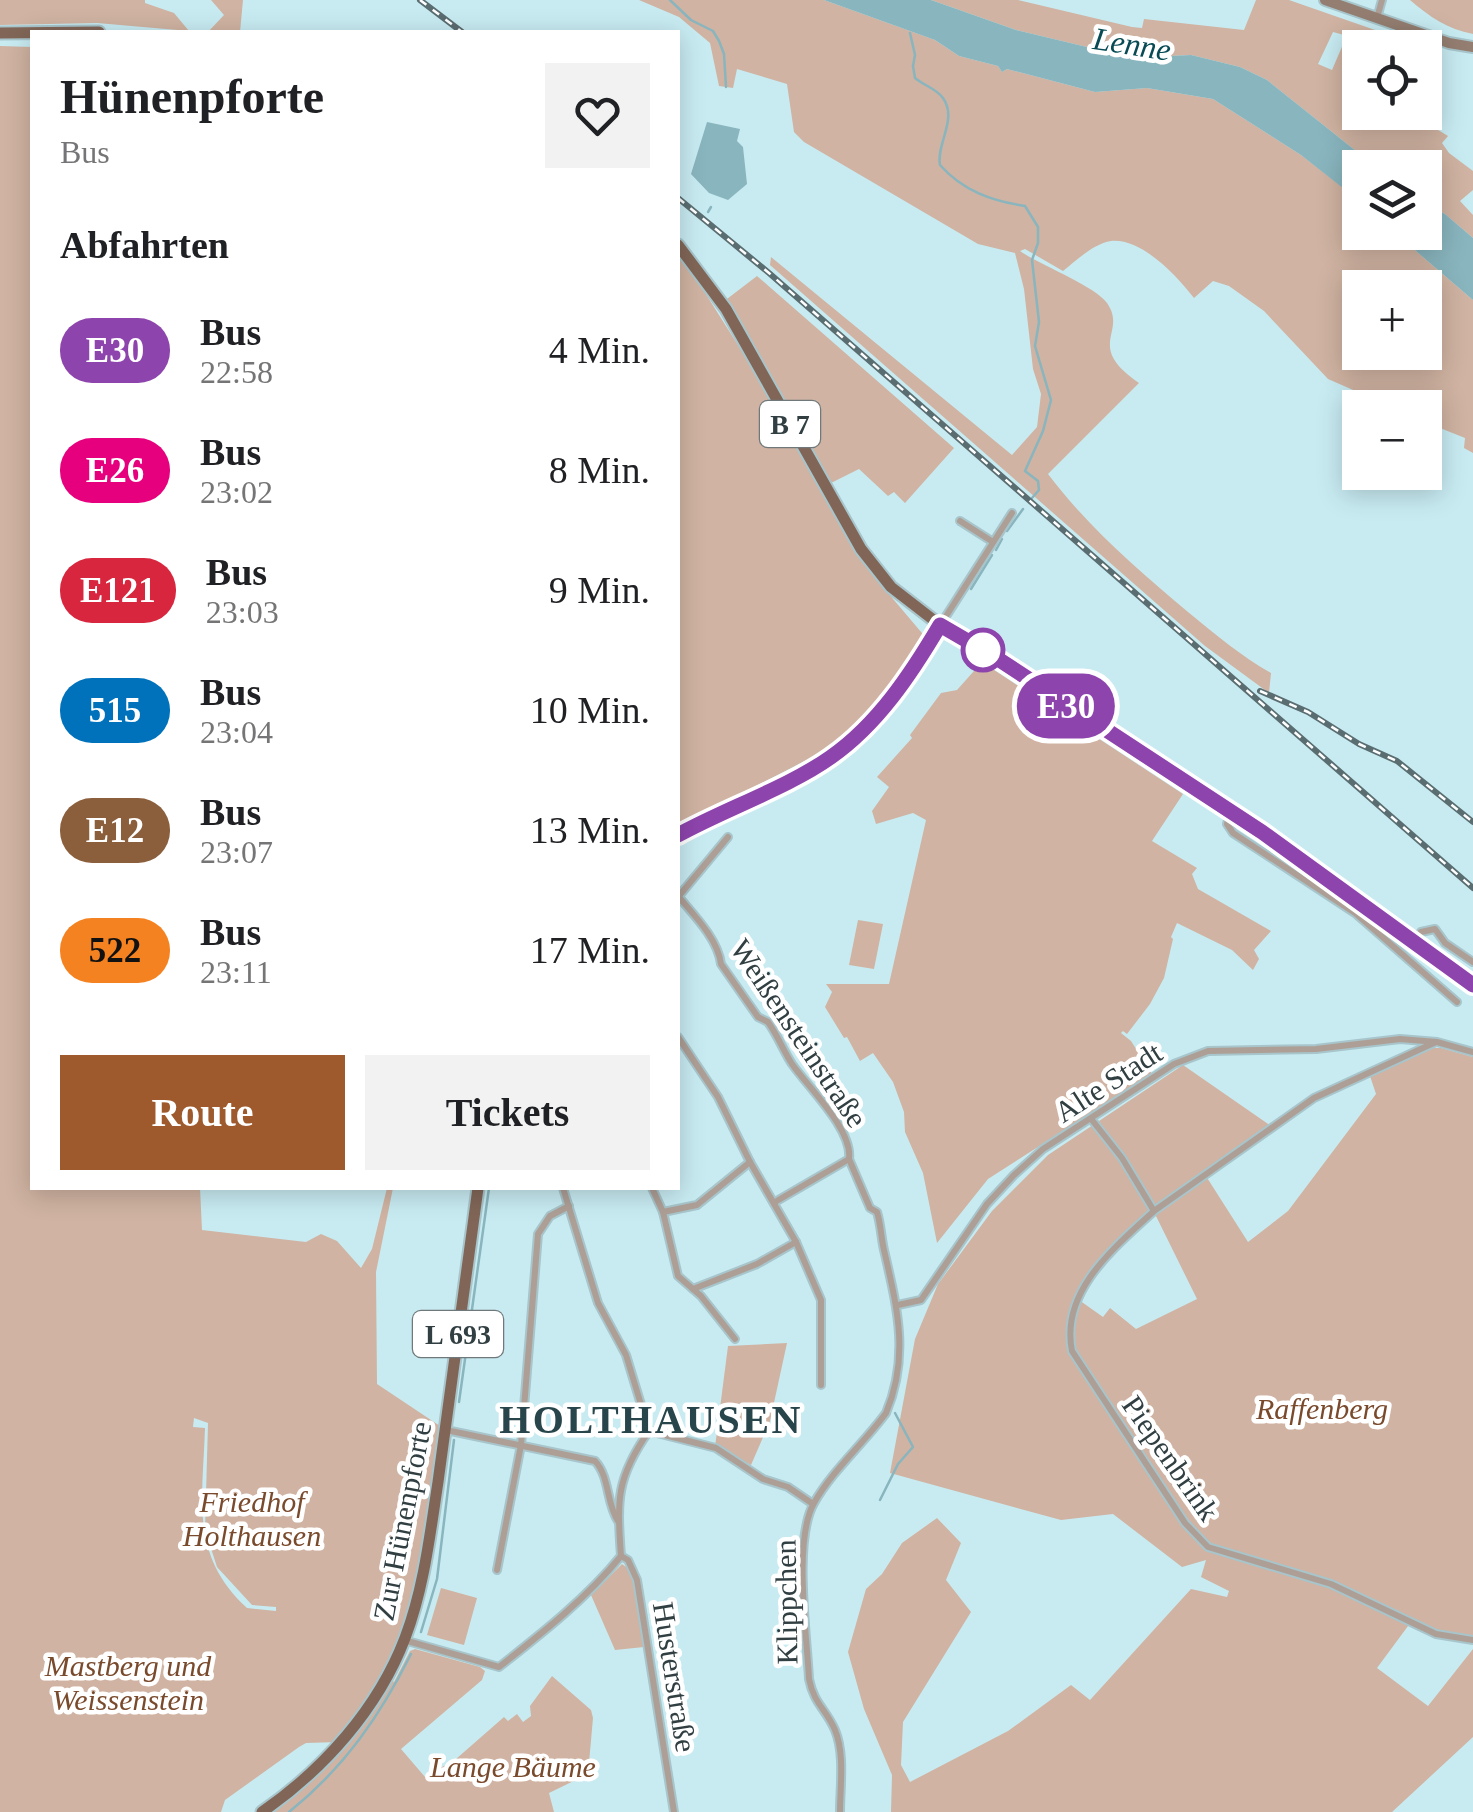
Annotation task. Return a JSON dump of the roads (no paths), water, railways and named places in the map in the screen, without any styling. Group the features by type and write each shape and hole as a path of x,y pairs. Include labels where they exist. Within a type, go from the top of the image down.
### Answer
{"main road":[{"path":"1325,0 1450,43 1473,47"},
{"path":"0,33 30,33"},
{"name":"B 7","path":"680,248 726,309 861,549 891,587 940,625 1230,812 1473,985"},
{"path":"680,834 814,768 845,746 887,704 940,625"},
{"name":"Zur Hünenpforte","path":"262,1812 336,1748 377,1692 404,1640 424,1571 478,1190"}],"street":[{"path":"1377,18 1382,0"},
{"path":"940,625 1012,513"},
{"path":"960,521 993,542"},
{"path":"1230,812 1226,824 1233,833 1355,913 1457,1002"},
{"path":"680,894 728,837"},
{"name":"Weißensteinstraße","path":"680,898 758,1017 768,1022 811,1091 823,1099 850,1151 849,1160 870,1208 877,1212 898,1305 897,1374"},
{"path":"1414,940 1421,932 1435,929 1445,943 1473,962"},
{"name":"Alte Stadt","path":"898,1305 921,1300 987,1204 1014,1175 1043,1150 1174,1064 1208,1051 1316,1049 1400,1040 1437,1042 1473,1052"},
{"path":"680,1041 718,1097 796,1242 822,1300 822,1385"},
{"name":"Piepenbrink","path":"1437,1042 1314,1098 1154,1211 1102,1259 1070,1314 1068,1333 1072,1351 1185,1523 1208,1547 1331,1584 1436,1634 1473,1640"},
{"path":"1092,1120 1122,1158 1154,1211"},
{"path":"774,1202 849,1160"},
{"path":"663,1212 698,1205 750,1162"},
{"path":"404,1640 499,1667 554,1622 620,1556 620,1483 649,1431 626,1355 598,1303 564,1190"},
{"path":"653,1190 663,1212 678,1276 735,1338"},
{"path":"497,1570 520,1445 538,1234 550,1216 569,1206"},
{"path":"693,1289 757,1264 796,1242"},
{"name":"Klippchen","path":"840,1812 839,1746 835,1730 816,1704 809,1679 803,1574 807,1525 813,1504 886,1413 897,1374"},
{"path":"446,1430 595,1461 604,1473 618,1522"},
{"name":"Klippchen","path":"649,1431 716,1448 763,1479 788,1488 813,1504"},
{"name":"Husterstraße","path":"620,1556 628,1560 637,1580 674,1812"}],"water":[{"path":"824,0 931,0 1016,30 1091,48 1150,57 1191,55 1240,67 1267,80 1355,150 1342,150 1342,187 1301,155 1213,99 1147,88 1095,92 1007,69 1002,72 998,66 959,56 935,40"},
{"path":"707,122 740,129 737,141 743,147 747,184 728,200 709,193 691,174"},
{"path":"1442,212 1473,238 1473,300 1415,250 1442,250"}],"waterway":[{"path":"670,0 691,20 713,31 724,54 726,87"},
{"path":"910,33 915,78 940,95 947,106 940,165 958,182 979,193 1025,206 1038,227 1032,260 1039,322 1035,346 1051,400 1043,431 1025,471 1038,481 1039,490 1032,498"},
{"path":"708,212 711,207"},
{"path":"1007,531 1023,509"},
{"path":"996,550 1002,539"},
{"path":"971,589 992,555"},
{"path":"459,1402 489,1190"},
{"path":"880,1500 898,1464 913,1447 895,1413"},
{"path":"421,1632 437,1579 454,1440"},
{"path":"289,1812 359,1740 411,1654"}],"railway":[{"path":"420,0 459,30"},
{"path":"680,200 1473,888"},
{"path":"1260,691 1308,712 1359,744 1397,761 1473,822"}],"district":[{"name":"HOLTHAUSEN","path":"651,1419"}],"water label":[{"name":"Lenne","path":"1132,44"}],"park label":[{"name":"Raffenberg","path":"1322,1408"},
{"name":"Friedhof Holthausen","path":"252,1518"},
{"name":"Mastberg und Weissenstein","path":"128,1682"},
{"name":"Lange Bäume","path":"513,1766"}]}
